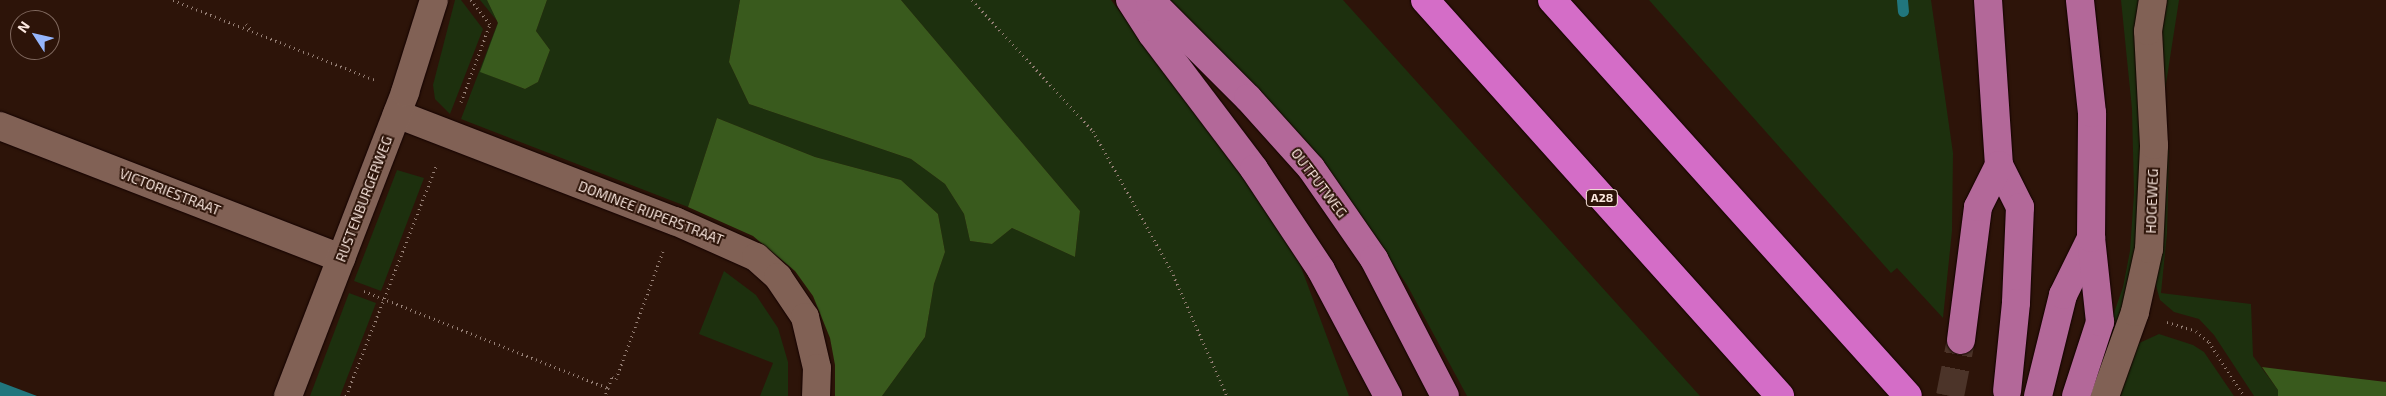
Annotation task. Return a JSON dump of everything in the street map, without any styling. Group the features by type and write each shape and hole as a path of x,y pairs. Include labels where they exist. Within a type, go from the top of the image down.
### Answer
{"highway":[{"name":"A28","path":"1424,0 1780,396"},
{"path":"1552,0 1908,396"}],"main road":[{"path":"1130,0 1152,34 1254,169 1320,270 1388,396"},
{"name":"OUTPUTWEG","path":"1150,0 1242,91 1311,168 1374,259 1445,396"},
{"path":"1988,0 1999,166 2020,207 2016,302 2007,391"},
{"path":"2076,396 2100,322 2091,238 2092,113 2080,0"},
{"path":"1961,340 1978,207 1999,166"},
{"path":"2038,396 2063,295 2091,238"}],"street":[{"name":"RUSTENBURGERWEG","path":"288,396 401,103 434,0"},
{"name":"HOGEWEG","path":"2105,396 2135,312 2145,277 2152,223 2154,146 2148,31 2153,0"},
{"name":"DOMINEE RIJPERSTRAAT","path":"401,103 449,134 734,245 756,257 778,276 805,317 817,368 816,396"},
{"name":"VICTORIESTRAAT","path":"0,126 337,269"}],"path":[{"path":"173,0 255,32 401,103"},
{"path":"346,396 490,24 471,0"},
{"path":"972,0 1093,131 1170,270 1226,396"},
{"path":"246,24 255,32"},
{"path":"605,396 612,378 616,379 674,221"},
{"path":"337,269 384,299 608,388"},
{"path":"2135,312 2196,332 2217,353 2244,396"}],"green space":[{"path":"455,0 461,0 483,29 450,114 435,99 433,85"},
{"path":"480,0 487,0 497,21"},
{"path":"487,0 547,0 536,31 550,50 538,82 525,89 480,72 498,23"},
{"path":"547,0 740,0 729,62 749,104 911,159 945,184 964,214 970,241 992,244 1012,228 1075,257 1080,211 901,0 1111,0 1225,148 1298,259 1349,396 882,396 925,337 934,284 945,252 938,214 901,180 815,157 717,118 688,207 461,119 498,23 481,72 525,89 538,82 550,50 536,31"},
{"path":"740,0 901,0 1080,211 1075,257 1012,228 992,244 970,241 964,214 945,184 911,159 749,104 729,62"},
{"path":"1165,0 1343,0 1700,396 1467,396 1407,285 1358,212 1326,170"},
{"path":"1649,0 1931,0 1953,153 1952,231 1943,318 1897,268 1891,273"},
{"path":"2121,0 2141,0 2141,221 2133,276 2094,396 2085,396 2123,287 2130,251 2134,193 2132,109"},
{"path":"2164,0 2179,0 2165,90 2162,85 2160,31"},
{"path":"717,118 815,157 901,180 938,214 945,252 934,284 925,337 882,396 835,396 835,365 830,338 813,296 795,271 753,236 688,207"},
{"path":"2165,148 2169,150 2167,233 2161,293 2251,304 2253,356 2278,390 2288,396 2254,396 2214,335 2199,319 2174,312 2160,300 2155,282 2161,247"},
{"path":"397,170 424,178 381,291 354,281"},
{"path":"724,271 756,295 778,328 788,362 788,396 760,396 773,363 699,334"},
{"path":"349,293 376,303 340,396 310,396"},
{"path":"2159,334 2193,345 2204,352 2234,396 2117,396 2137,344"},
{"path":"2262,367 2386,382 2386,396 2278,396 2278,390"}],"water":[{"path":"0,382 37,396 0,396"}],"waterway":[{"path":"1902,0 1903,11"}],"tunnel":[{"path":"1950,396 1961,340"}]}
